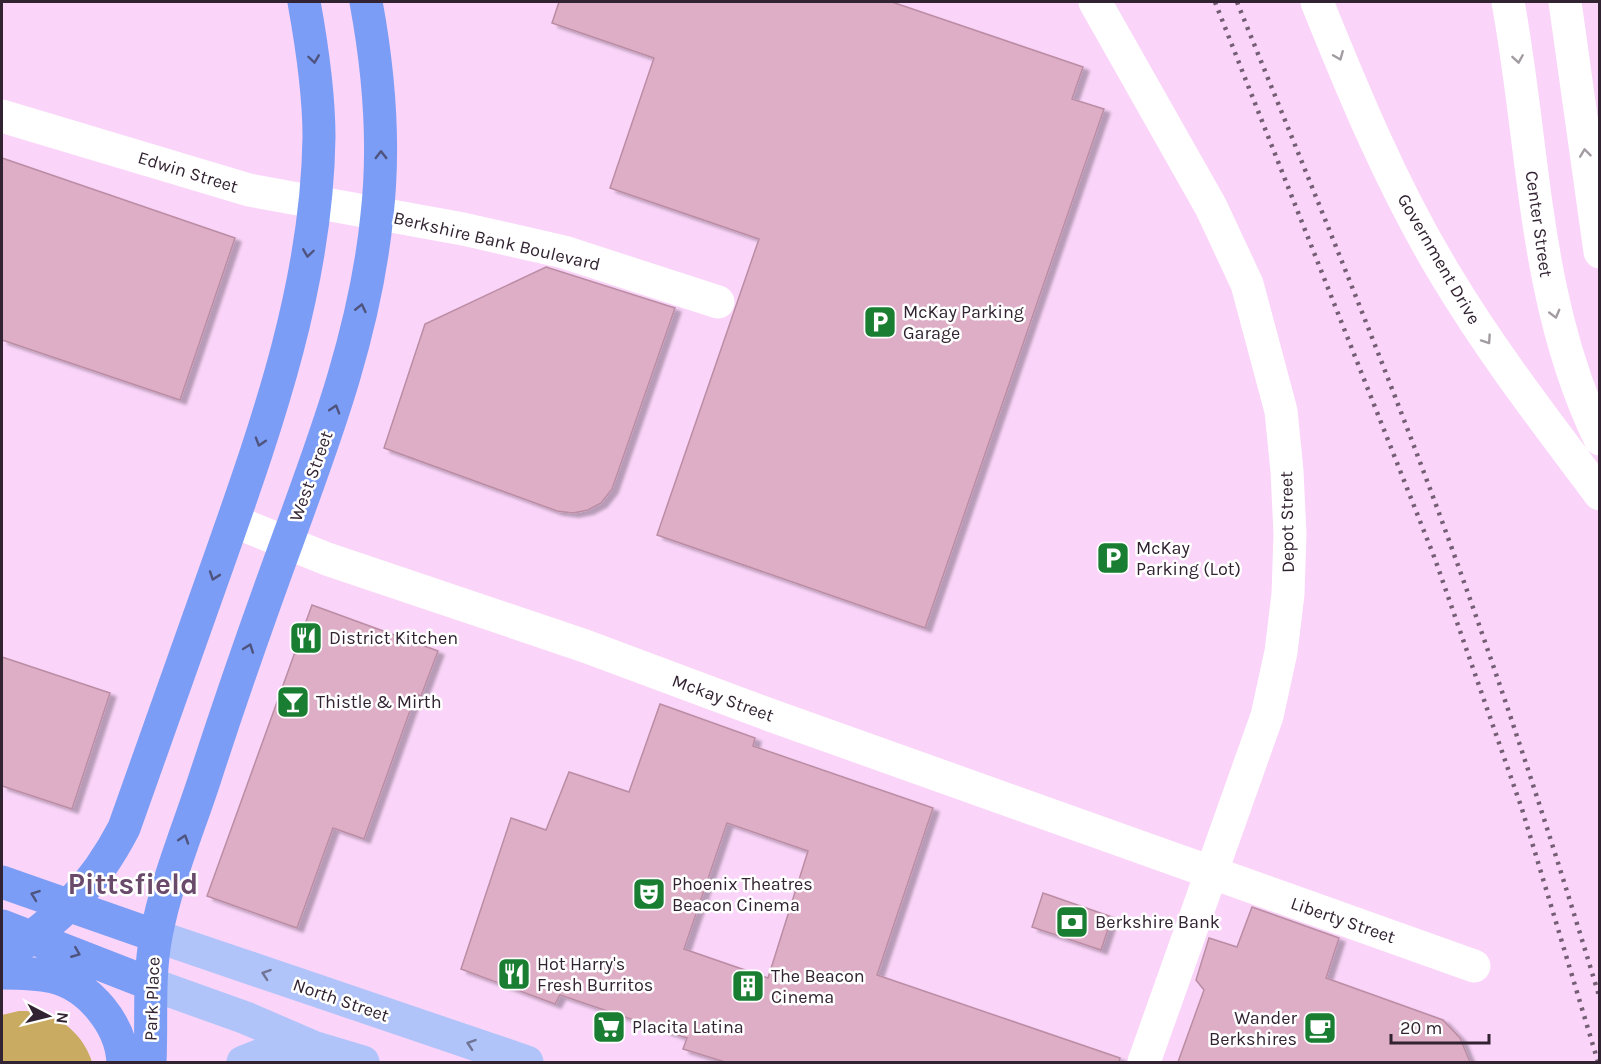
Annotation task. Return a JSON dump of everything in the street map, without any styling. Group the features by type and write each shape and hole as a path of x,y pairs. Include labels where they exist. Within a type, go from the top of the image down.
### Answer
{"highway":[{"path":"2,960 68,907 106,861 124,828 271,408 291,336 306,267 316,202 319,136 315,63 304,2"},
{"name":"West Street","path":"156,936 168,887 226,714 333,415 348,365 367,282 378,213 381,148 378,84 366,2"},
{"path":"2,882 156,936"},
{"path":"2,926 151,984"},
{"name":"Park Place","path":"150,1062 151,984 156,936"},
{"name":"Park Place","path":"2,973 55,977 82,991 105,1013 115,1030 123,1062"}],"main road":[{"name":"North Street","path":"156,936 527,1062"},
{"path":"151,984 246,1018 314,1047 363,1062"},
{"path":"243,1062 267,1053 314,1047"}],"street":[{"name":"Depot Street","path":"1095,2 1211,207 1247,284 1281,411 1290,534 1288,594 1281,652 1267,716 1213,874 1144,1062"},
{"name":"Government Drive","path":"1317,2 1397,186 1443,271 1514,379 1599,494"},
{"name":"Center Street","path":"1508,2 1519,66 1536,213 1548,282 1570,367 1599,439"},
{"path":"1564,2 1599,252"},
{"name":"Edwin Street","path":"2,116 249,190 378,213"},
{"name":"Berkshire Bank Boulevard","path":"378,213 564,252 718,302"},
{"name":"Mckay Street","path":"233,521 327,559 585,646 1213,874"},
{"name":"Liberty Street","path":"1213,874 1474,966"}],"shaded area":[{"path":"19,1011 43,1014 64,1024 81,1040 92,1062 2,1062 2,1015"}],"building":[{"name":"McKay Parking Garage","path":"559,2 892,2 1083,67 1072,99 1104,109 925,628 657,535 759,239 610,188 654,58 552,23"},
{"path":"2,158 235,238 180,400 2,340"},
{"path":"546,267 675,308 612,489 601,503 588,510 573,513 557,511 384,448 425,324"},
{"path":"312,605 438,651 421,696 416,694 364,839 333,828 297,928 207,896"},
{"path":"2,657 110,693 72,809 2,786"},
{"path":"660,704 755,738 753,746 933,808 877,975 1120,1058 1119,1062 725,1062 683,1049 687,1038 560,995 555,1004 461,969 511,818 546,830 569,772 629,792","holes":["727,823 808,851 768,978 684,949"]},
{"name":"Berkshire Bank","path":"1043,893 1112,917 1101,950 1032,927"},
{"path":"1252,907 1339,938 1326,978 1443,1020 1460,1038 1470,1062 1178,1062 1204,990 1196,980 1209,938 1237,947"}],"railway":[{"path":"1215,2 1435,559 1522,809 1598,1062"},
{"path":"1237,2 1357,299 1450,542 1517,737 1600,999"}],"place":[{"name":"McKay Parking Garage","path":"880,322"},
{"name":"McKay Parking (Lot)","path":"1113,558"},
{"name":"District Kitchen","path":"306,638"},
{"name":"Thistle & Mirth","path":"293,702"},
{"name":"Phoenix Theatres Beacon Cinema","path":"649,894"},
{"name":"Berkshire Bank","path":"1072,922"},
{"name":"Hot Harry's Fresh Burritos","path":"514,974"},
{"name":"The Beacon Cinema","path":"748,986"},
{"name":"Placita Latina","path":"609,1027"},
{"name":"Wander Berkshires","path":"1320,1028"}],"district":[{"name":"Pittsfield","path":"133,884"}]}
